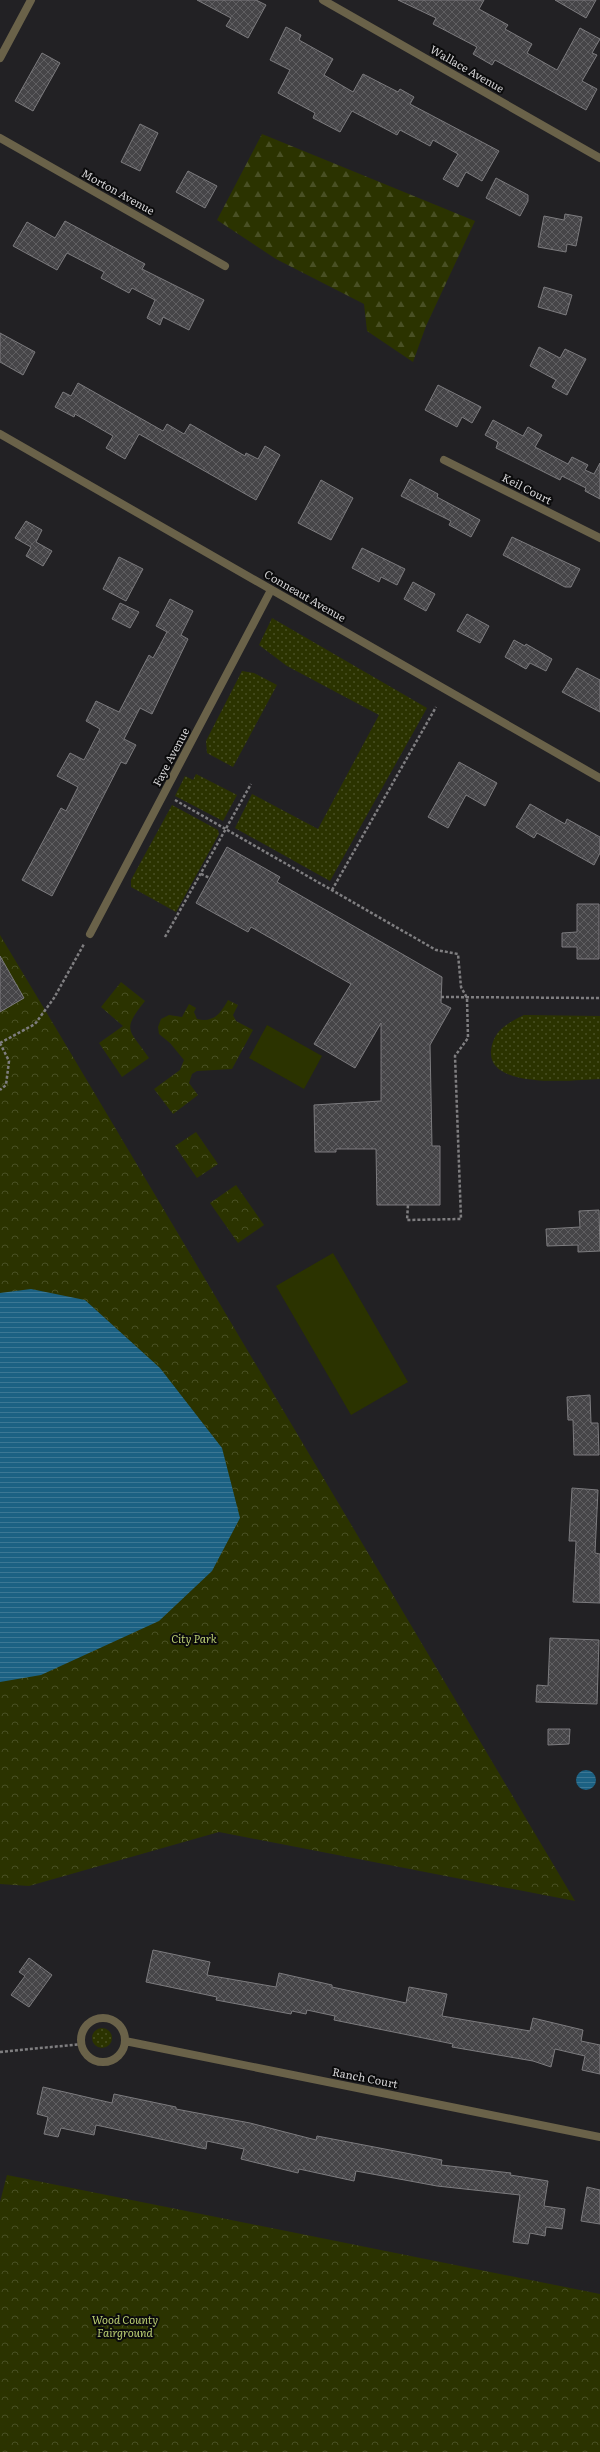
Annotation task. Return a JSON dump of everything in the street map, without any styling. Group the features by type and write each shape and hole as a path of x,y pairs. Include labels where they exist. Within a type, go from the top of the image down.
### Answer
{"street":[{"path":"0,58 31,0"},
{"name":"Wallace Avenue","path":"323,0 600,158"},
{"name":"Morton Avenue","path":"0,138 225,266"},
{"name":"Conneaut Avenue","path":"0,434 600,778"},
{"name":"Keil Court","path":"444,460 600,538"},
{"name":"Faye Avenue","path":"90,934 271,590"},
{"path":"102,2018 109,2019 121,2028 125,2041 120,2054 108,2061 95,2060 89,2056 82,2044 84,2030 95,2020 102,2018"},
{"name":"Ranch Court","path":"125,2041 600,2137"}],"path":[{"path":"332,890 436,707"},
{"path":"165,937 251,784"},
{"path":"164,794 436,950 458,954 461,987 467,998 468,1038 455,1056 461,1219 407,1220 408,1205"},
{"path":"201,874 210,878"},
{"path":"0,1090 6,1085 9,1061 0,1043 35,1024 54,998 90,934"},
{"path":"442,997 600,998"},
{"path":"0,2052 82,2044"}],"green space":[{"path":"262,134 475,221 426,326 413,362 367,331 364,304 276,259 217,220"},
{"path":"272,618 427,708 330,881 235,828 252,794 318,829 379,715 287,666 259,645"},
{"path":"242,671 254,673 277,685 233,767 207,753 206,741"},
{"path":"196,774 237,795 223,821 175,796 185,776 193,780"},
{"path":"172,805 218,830 219,834 176,912 131,887 131,880"},
{"name":"City Park","path":"0,935 575,1901 219,1832 29,1886 0,1884"},
{"path":"121,982 145,1001 133,1018 130,1025 130,1030 149,1058 122,1077 99,1043 123,1026 101,1007"},
{"path":"228,1000 238,1005 233,1015 236,1021 253,1030 232,1069 197,1071 192,1074 189,1083 198,1095 173,1114 154,1089 180,1070 184,1060 170,1043 159,1034 158,1027 161,1019 169,1015 182,1017 189,1004 196,1008 194,1012 197,1019 208,1020 220,1013"},
{"path":"524,1015 600,1016 600,1079 572,1081 535,1080 518,1077 503,1072 494,1063 491,1051 492,1044 498,1032 502,1028"},
{"path":"267,1025 322,1056 304,1089 249,1058"},
{"path":"196,1132 218,1164 197,1178 175,1146"},
{"path":"236,1185 264,1225 238,1243 210,1203"},
{"path":"333,1253 408,1382 351,1415 276,1286"},
{"path":"98,2028 106,2028 112,2034 112,2042 106,2048 98,2048 92,2042 92,2034"},
{"name":"Wood County Fairground","path":"7,2175 600,2294 600,2452 0,2452 0,2202"}],"water":[{"path":"31,1289 85,1300 160,1368 222,1448 240,1518 212,1571 159,1621 41,1675 0,1682 0,1293"},
{"path":"582,1770 590,1770 596,1776 596,1784 590,1790 582,1790 576,1784 576,1776"}],"building":[{"path":"197,0 256,0 266,5 248,38 226,26 231,18"},
{"path":"398,0 484,0 479,9 508,25 505,29 532,44 527,53 557,70 580,28 600,39 592,53 597,55 582,81 597,89 586,110 495,60 492,65 473,54 477,47 433,24 436,18"},
{"path":"555,0 596,0 586,18"},
{"path":"286,27 301,35 299,40 333,59 324,75 353,92 363,74 398,92 400,89 414,97 410,104 499,151 482,181 466,172 458,187 443,179 458,154 433,140 430,146 400,130 397,135 352,111 340,132 313,118 315,113 278,93 290,70 270,60"},
{"path":"42,53 60,63 33,111 15,101"},
{"path":"140,124 158,133 140,171 121,162"},
{"path":"188,171 217,186 205,208 176,192"},
{"path":"496,178 528,195 528,201 520,216 486,198"},
{"path":"565,214 582,217 576,246 567,244 566,252 538,247 544,216 564,220"},
{"path":"65,221 145,264 142,269 204,300 189,330 163,317 160,325 147,318 155,300 132,288 129,293 101,278 104,272 67,253 57,270 13,246 27,222 55,238"},
{"path":"544,287 572,295 566,315 538,307"},
{"path":"0,333 35,352 23,375 0,362"},
{"path":"539,347 560,358 565,349 586,359 567,395 552,387 556,380 530,366"},
{"path":"78,383 163,431 167,424 184,434 190,424 245,456 246,453 258,459 265,446 280,455 256,500 139,434 125,459 106,448 113,436 75,414 74,417 55,407 63,392 71,396"},
{"path":"438,385 481,407 472,423 462,417 457,427 425,410"},
{"path":"493,420 523,436 528,427 542,435 535,447 568,464 572,457 588,465 585,470 594,474 600,463 600,499 585,491 586,488 562,476 560,480 496,448 498,442 485,435"},
{"path":"410,479 438,494 437,497 480,520 471,537 449,525 451,521 401,496"},
{"path":"321,480 353,498 331,540 298,523"},
{"path":"26,521 42,530 36,542 52,551 43,566 26,556 31,547 15,538"},
{"path":"512,537 580,569 571,587 565,587 503,555"},
{"path":"362,548 405,569 397,585 381,577 379,582 352,568"},
{"path":"119,557 143,569 126,601 103,589"},
{"path":"413,582 435,594 426,611 404,599"},
{"path":"170,599 193,611 181,635 188,639 152,714 140,708 124,739 136,745 126,764 121,762 52,896 22,880 61,808 66,811 78,787 57,776 70,753 84,760 100,729 86,721 96,701 119,712 149,655 153,658 167,632 156,626"},
{"path":"120,603 139,612 130,628 112,619"},
{"path":"467,614 489,626 480,643 457,631"},
{"path":"514,640 525,646 526,644 552,659 546,671 530,663 526,669 505,657"},
{"path":"577,668 600,680 600,712 562,692"},
{"path":"459,762 497,783 485,806 466,795 448,828 428,817"},
{"path":"530,804 565,824 567,819 600,837 600,853 594,865 537,833 534,838 516,827"},
{"path":"227,847 280,877 277,882 442,977 441,1003 451,1008 430,1045 432,1146 440,1146 440,1205 377,1205 376,1149 336,1149 336,1152 315,1152 314,1105 381,1101 381,1023 355,1068 314,1044 351,984 251,927 248,932 196,903"},
{"path":"577,904 599,904 599,959 577,959 577,947 562,947 562,933 577,932"},
{"path":"0,956 24,998 0,1012"},
{"path":"599,1210 600,1251 578,1252 578,1245 547,1246 546,1229 580,1227 579,1211"},
{"path":"590,1395 591,1423 598,1423 599,1455 574,1455 573,1420 568,1420 567,1397"},
{"path":"572,1488 598,1490 595,1553 600,1554 600,1603 573,1602 576,1541 569,1541"},
{"path":"550,1638 599,1640 597,1704 536,1702 537,1685 548,1686"},
{"path":"548,1729 570,1729 569,1744 548,1745"},
{"path":"153,1950 210,1962 207,1975 276,1987 279,1973 332,1985 332,1987 406,2003 409,1987 447,1994 442,2016 530,2031 533,2018 583,2030 581,2041 600,2045 600,2074 582,2070 585,2056 555,2049 551,2067 533,2061 452,2047 453,2044 334,2020 335,2016 307,2010 306,2014 292,2011 291,2014 216,2000 217,1997 146,1982"},
{"path":"29,1958 52,1975 29,2007 11,1995 25,1976 19,1972"},
{"path":"43,2087 112,2103 114,2094 176,2107 176,2109 250,2123 316,2140 317,2136 442,2160 441,2165 511,2173 510,2175 548,2181 544,2206 565,2209 562,2229 546,2227 545,2236 530,2233 528,2244 513,2242 520,2195 437,2186 356,2171 354,2181 299,2169 298,2173 241,2159 244,2149 207,2141 206,2149 96,2125 94,2135 61,2128 58,2137 44,2134 48,2117 37,2114"},
{"path":"587,2187 600,2190 600,2224 581,2221"}]}
